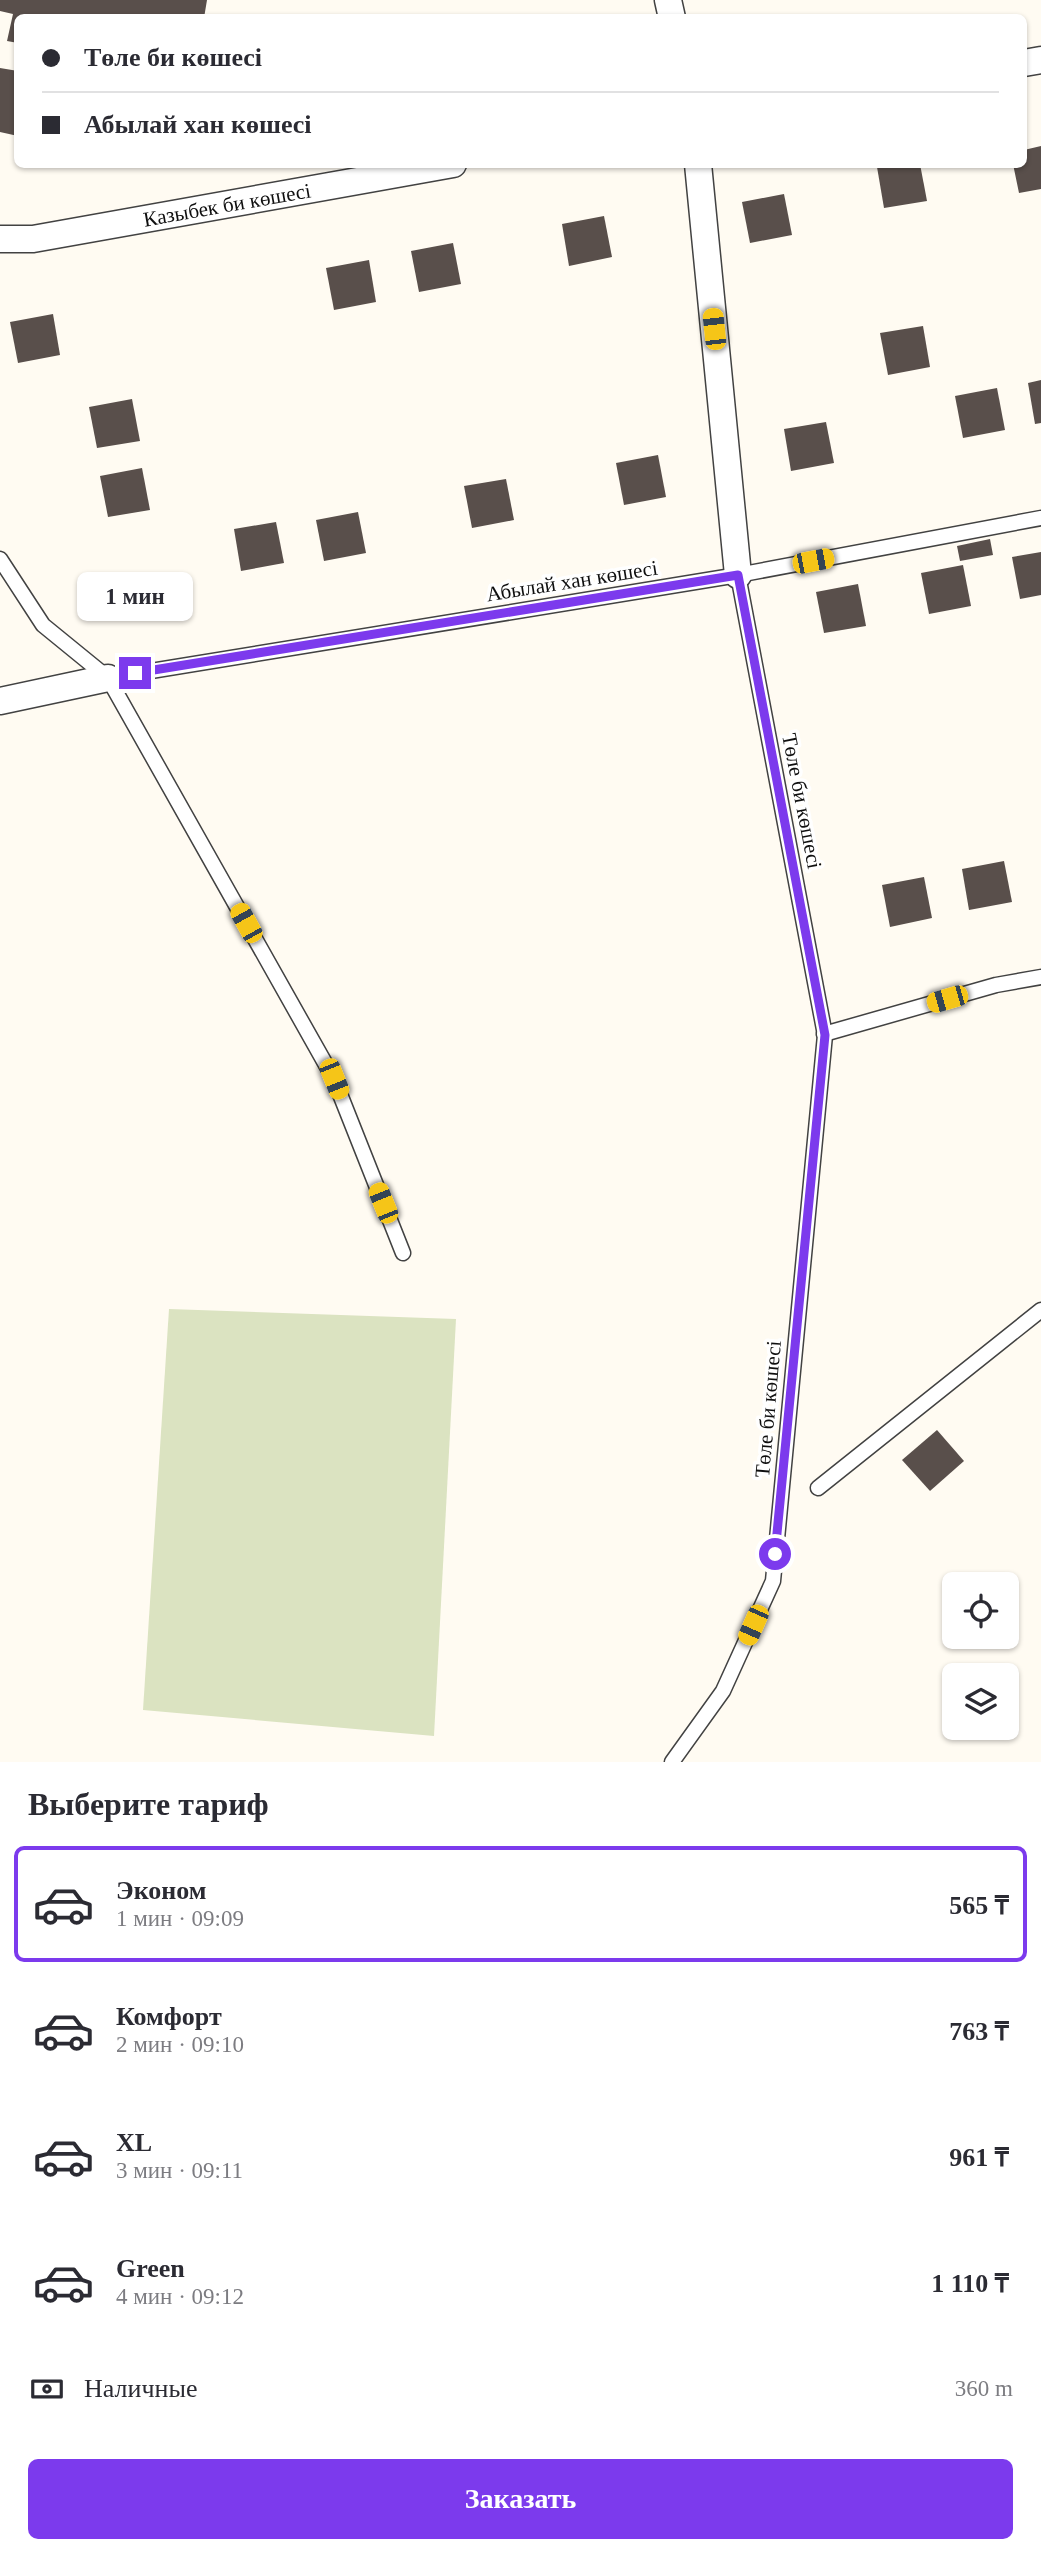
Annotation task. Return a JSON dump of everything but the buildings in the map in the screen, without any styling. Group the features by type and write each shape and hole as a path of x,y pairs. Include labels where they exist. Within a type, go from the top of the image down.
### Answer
{"street":[{"name":"Казыбек би көшесі","path":"0,239 33,239 431,168"},
{"path":"698,168 738,575"},
{"path":"0,701 108,678"}],"lane":[{"name":"Абылай хан көшесі","path":"108,678 738,575 1041,518"},
{"path":"0,559 43,625 108,678 334,1079 403,1253"},
{"name":"Төле би көшесі","path":"671,1762 723,1691 773,1581 824,1034 738,575"},
{"path":"824,1034 996,985 1041,977"},
{"path":"818,1488 1041,1310"}],"green space":[{"path":"169,1309 456,1319 434,1736 143,1710"}],"route":[{"path":"135,673 738,575 825,1035 775,1554"}]}
